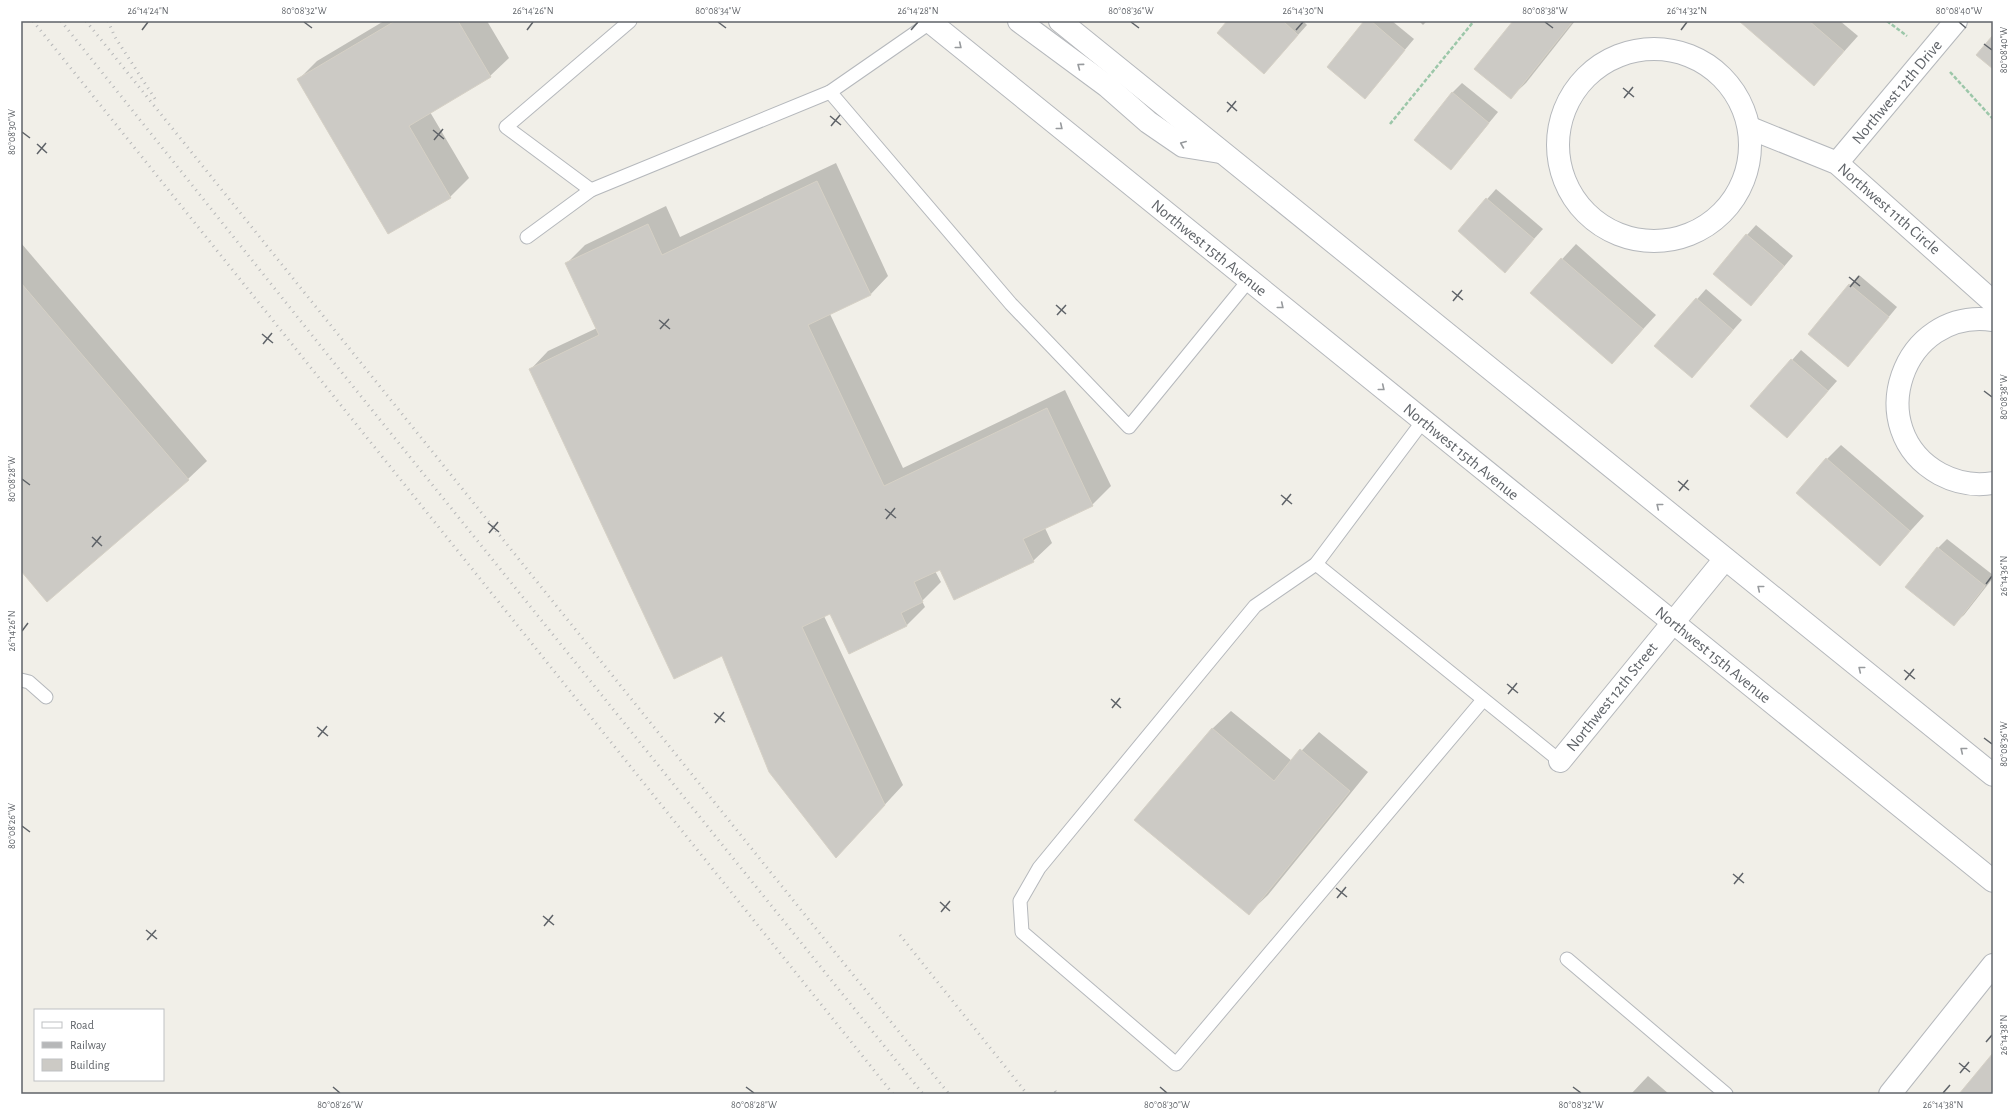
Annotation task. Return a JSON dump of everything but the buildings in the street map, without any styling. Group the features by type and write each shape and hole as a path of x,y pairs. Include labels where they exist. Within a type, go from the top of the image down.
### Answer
{"street":[{"name":"Northwest 15th Avenue","path":"931,21 1672,623 1993,881"},
{"path":"1020,21 1107,86 1148,122 1182,146 1221,152"},
{"path":"1060,21 1993,775"},
{"name":"Northwest 12th Drive","path":"1837,163 1956,21"},
{"path":"1668,49 1688,54 1717,71 1738,96 1750,128 1750,157 1740,189 1728,208 1702,229 1670,241 1627,238 1597,223 1574,199 1560,170 1558,137 1561,118 1576,87 1601,64 1634,50 1668,49"},
{"name":"Northwest 11th Circle","path":"1750,128 1837,163 1993,302"},
{"path":"1993,320 1977,318 1949,324 1924,340 1906,363 1898,390 1898,419 1909,446 1928,467 1953,481 1982,485 1993,482"},
{"name":"Northwest 12th Street","path":"1560,761 1725,559"},
{"path":"1890,1094 1993,965"}],"lane":[{"path":"591,190 506,127 630,21"},
{"path":"527,237 591,190 830,92 931,21"},
{"path":"830,92 1011,304 1129,427 1249,280"},
{"path":"1423,421 1316,564 1255,606 1039,868 1020,901 1022,932 1176,1064 1483,700"},
{"path":"1316,564 1560,761"},
{"path":"21,680 29,682 46,697"},
{"path":"1567,959 1726,1094"}],"path":[{"path":"1390,124 1474,21"},
{"path":"1887,21 1910,38"},
{"path":"1946,68 1993,119"}],"railway":[{"path":"33,21 893,1094"},
{"path":"61,21 923,1094"},
{"path":"86,21 949,1094"},
{"path":"108,21 115,37 157,102"},
{"path":"900,935 1027,1094"}]}
